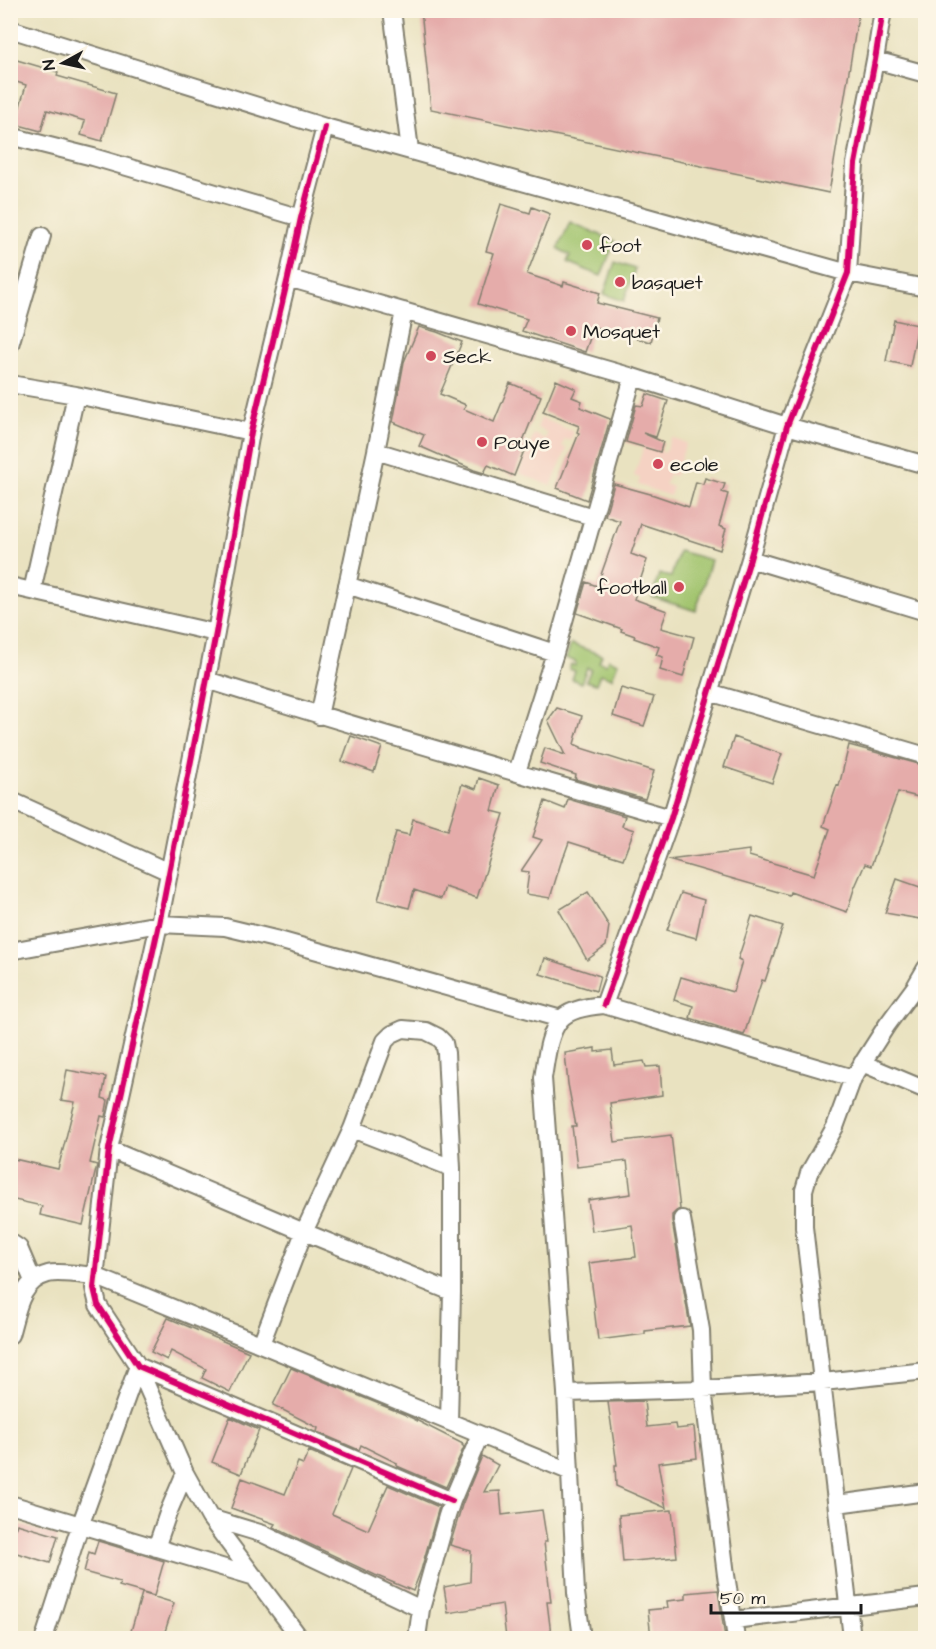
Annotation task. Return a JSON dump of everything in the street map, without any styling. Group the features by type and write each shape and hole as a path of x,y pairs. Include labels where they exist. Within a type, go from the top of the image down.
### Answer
{"street":[{"path":"392,10 410,150"},
{"path":"604,1005 671,818 750,559 787,426 848,273 855,164 883,10"},
{"path":"10,29 325,127 848,273 926,288"},
{"path":"875,60 926,74"},
{"path":"300,1638 210,1518 185,1473 138,1366 98,1305 94,1288 109,1149 159,924 216,633 251,432 301,218 325,127"},
{"path":"10,136 93,157 301,218"},
{"path":"11,344 42,236"},
{"path":"288,278 633,377 787,426 926,465"},
{"path":"319,716 404,311"},
{"path":"518,772 555,653 633,377"},
{"path":"10,384 76,394 251,432"},
{"path":"32,591 76,394"},
{"path":"376,452 593,518"},
{"path":"750,559 926,612"},
{"path":"347,585 555,653"},
{"path":"10,586 216,633"},
{"path":"207,680 319,716 671,818"},
{"path":"709,692 925,753"},
{"path":"10,800 169,872"},
{"path":"10,951 159,924 225,927 561,1019"},
{"path":"852,1638 804,1227 804,1190 813,1166 835,1127 858,1070 926,968"},
{"path":"582,1638 576,1593 566,1393 543,1078 548,1043 561,1019 583,1007 604,1005 858,1070 926,1090"},
{"path":"261,1344 304,1232 352,1130 385,1041 392,1034 403,1029 426,1031 444,1043 447,1068 452,1168 449,1422"},
{"path":"352,1130 452,1168"},
{"path":"109,1149 452,1292"},
{"path":"682,1218 701,1330 703,1389 736,1638"},
{"path":"10,1242 19,1248 33,1281"},
{"path":"10,1335 22,1295 33,1281 49,1274 95,1276 571,1472"},
{"path":"138,1366 452,1501"},
{"path":"44,1638 80,1526 138,1366"},
{"path":"566,1393 703,1389 823,1382 926,1371"},
{"path":"417,1638 421,1610 452,1501 480,1435"},
{"path":"156,1548 185,1473"},
{"path":"837,1504 926,1492"},
{"path":"10,1504 255,1577"},
{"path":"210,1518 263,1534 421,1610"},
{"path":"734,1620 926,1597"}],"shaded area":[{"path":"541,418 574,432 570,441 565,439 562,446 567,449 551,486 519,473 534,434 545,439 548,433 537,428"},
{"name":"ecole","path":"671,437 686,443 675,476 669,474 665,484 673,487 670,496 638,485 640,478 634,476 644,446 665,453"}],"green space":[{"name":"foot","path":"570,222 615,241 601,276 567,262 570,255 558,249"},
{"name":"basquet","path":"615,262 635,269 624,301 604,294"},
{"name":"football","path":"679,551 711,560 696,611 652,597 659,574 671,577"},
{"path":"571,644 602,655 599,662 606,664 608,659 618,663 612,678 600,674 596,684 586,681 591,669 587,668 581,683 572,679 575,671 569,669 571,664 575,666 576,662 566,658"}],"building":[{"path":"421,10 859,10 829,193 431,109"},
{"path":"10,58 58,72 57,76 116,93 102,141 81,135 85,121 47,110 41,131 15,124 26,85 10,80"},
{"path":"501,204 530,213 532,207 550,214 527,274 563,286 564,282 600,293 597,303 657,318 651,342 594,327 585,352 522,331 527,319 478,304 494,253 486,251"},
{"path":"894,320 918,325 910,366 886,361"},
{"path":"419,327 462,342 440,394 466,405 464,409 494,422 510,383 541,396 523,441 527,443 514,476 488,465 484,473 474,470 419,446 424,435 393,422 404,362"},
{"path":"556,380 576,389 572,397 582,401 580,407 610,419 587,500 557,488 579,433 577,432 579,426 543,412"},
{"path":"647,394 668,401 656,437 643,433 663,442 660,452 626,442 636,405 643,406"},
{"path":"705,478 725,484 722,492 728,494 719,526 726,529 720,550 641,524 631,554 647,560 634,599 667,611 661,628 694,637 683,677 660,670 663,657 656,655 659,647 634,638 635,636 621,631 622,629 577,613 586,582 597,586 620,521 605,516 614,484 689,507 696,482 703,484"},
{"path":"621,688 654,697 644,726 613,716"},
{"path":"557,708 582,716 574,744 654,771 645,799 575,779 576,775 540,763 545,748 565,755 548,720"},
{"path":"351,736 382,747 374,772 342,761"},
{"path":"734,737 782,754 772,783 724,767"},
{"path":"849,745 926,766 926,799 898,792 871,866 865,864 847,912 790,892 789,895 668,860 749,850 749,856 814,875 830,829 823,826 837,785 839,786"},
{"path":"479,778 499,785 492,811 504,814 477,898 445,887 441,899 414,890 409,908 378,900 396,832 409,835 413,819 448,830 462,784 476,789"},
{"path":"568,799 625,816 622,826 634,830 623,859 569,842 550,898 526,894 529,872 521,871 542,840 533,837 545,801 565,809"},
{"path":"897,879 926,889 926,920 885,913"},
{"path":"588,892 609,926 606,946 587,960 559,910"},
{"path":"681,893 704,900 696,938 667,930"},
{"path":"752,916 783,926 744,1035 690,1018 693,1006 674,1000 681,977 733,992 742,961 738,959"},
{"path":"545,958 600,976 596,991 540,974"},
{"path":"595,1048 595,1052 612,1050 614,1065 644,1061 646,1067 660,1066 662,1095 610,1103 615,1142 671,1135 680,1209 672,1215 672,1221 690,1326 645,1331 645,1334 598,1340 589,1263 636,1257 632,1225 592,1231 588,1200 631,1194 627,1161 577,1167 572,1126 576,1126 565,1053"},
{"path":"67,1070 106,1077 102,1098 108,1100 105,1117 101,1116 90,1163 97,1165 83,1225 40,1215 42,1206 10,1199 10,1176 14,1159 58,1169 75,1102 61,1100"},
{"path":"168,1318 249,1352 230,1392 202,1378 206,1369 171,1351 167,1360 151,1352"},
{"path":"291,1368 406,1415 463,1444 464,1447 446,1487 397,1466 397,1463 361,1445 359,1450 317,1432 318,1428 273,1405"},
{"path":"644,1401 647,1427 675,1424 676,1429 694,1427 697,1458 658,1463 666,1508 616,1486 615,1465 617,1465 608,1402"},
{"path":"230,1417 259,1430 241,1474 212,1462"},
{"path":"309,1451 351,1469 332,1514 368,1530 388,1485 439,1507 413,1591 273,1527 275,1524 231,1508 242,1478 285,1494 298,1462 303,1464"},
{"path":"482,1456 498,1465 484,1492 500,1491 502,1515 542,1510 547,1542 544,1542 551,1602 547,1602 551,1634 506,1638 502,1604 448,1613 444,1587 470,1582 471,1551 450,1545 462,1505"},
{"path":"672,1510 677,1557 623,1562 619,1515"},
{"path":"17,1524 58,1536 50,1563 10,1551"},
{"path":"98,1541 164,1561 154,1596 119,1586 120,1582 84,1572 89,1552 94,1554"},
{"path":"718,1590 725,1638 651,1638 648,1610 668,1608 667,1601 686,1599 686,1593"},
{"path":"142,1593 174,1603 163,1638 129,1638"}],"cycle path":[{"path":"604,1005 671,818 750,559 787,426 848,273 855,164 883,10"},
{"path":"325,127 301,218 251,432 216,633 159,924 109,1149 94,1288 98,1305 138,1366 452,1501"}],"place":[{"name":"foot","path":"587,245"},
{"name":"basquet","path":"620,282"},
{"name":"Mosquet","path":"571,331"},
{"name":"Seck","path":"431,356"},
{"name":"Pouye","path":"482,442"},
{"name":"ecole","path":"658,464"},
{"name":"football","path":"679,587"}]}
